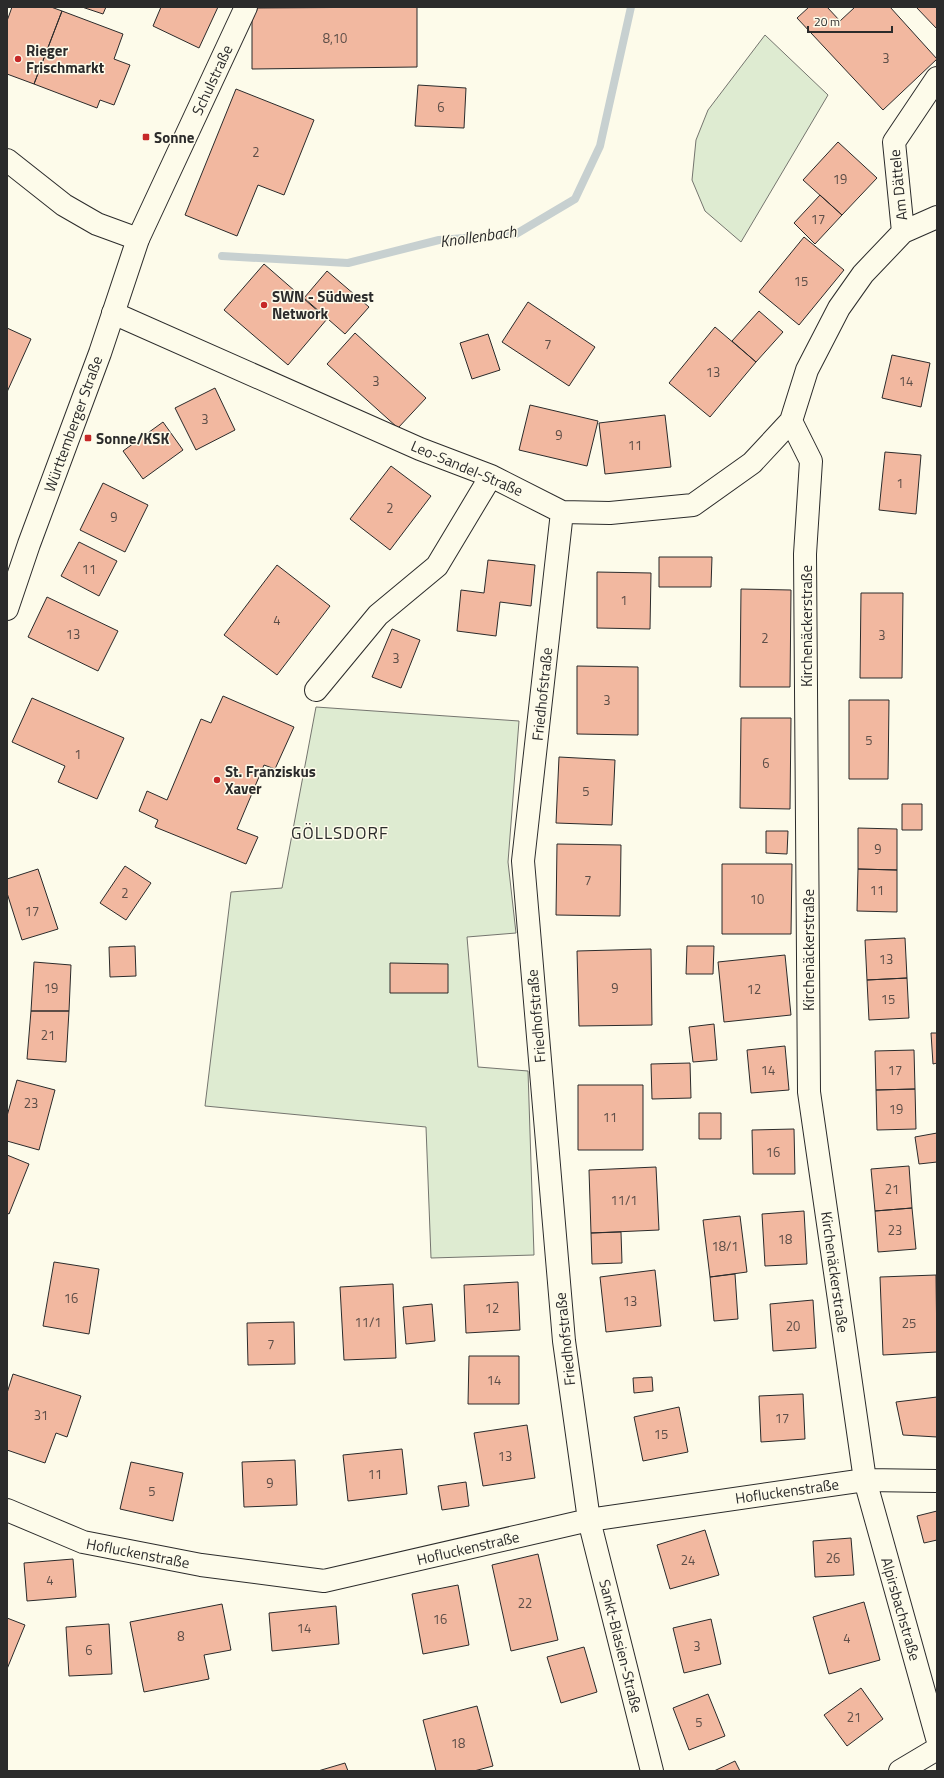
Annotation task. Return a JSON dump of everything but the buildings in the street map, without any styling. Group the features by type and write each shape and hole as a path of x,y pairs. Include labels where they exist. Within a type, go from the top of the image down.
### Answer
{"street":[{"name":"Schulstraße","path":"138,239 246,7"},
{"name":"Am Dättele","path":"903,232 894,142 937,78"},
{"path":"7,160 64,205 97,224 138,239"},
{"name":"Leo-Sandel-Straße","path":"113,313 420,449 491,476 562,512 610,513 693,505 752,463 791,421 807,370 839,308 863,274 903,232 937,217"},
{"name":"Württemberger Straße","path":"7,609 29,544 100,353 138,239"},
{"name":"Kirchenäckerstraße","path":"791,421 811,461 805,554 809,1092 865,1480"},
{"path":"316,690 378,615 437,566 491,476"},
{"name":"Friedhofstraße","path":"562,512 523,861 564,1341 589,1520"},
{"name":"Hofluckenstraße","path":"7,1510 83,1542 201,1565 324,1581 589,1520 865,1480 937,1480"},
{"name":"Alpirsbachstraße","path":"865,1480 937,1738"},
{"name":"Sankt-Blasien-Straße","path":"589,1520 652,1771"},
{"path":"900,1771 937,1749"}],"green space":[{"path":"765,35 828,95 741,242 705,211 692,180 696,140 708,110"},
{"path":"316,707 519,721 508,862 516,933 467,937 478,1067 528,1071 534,1255 431,1258 426,1127 205,1106 231,892 282,888"}],"waterway":[{"name":"Knollenbach","path":"222,256 348,263 439,240 516,234 575,199 600,146 631,7"}],"place":[{"name":"Rieger Frischmarkt","path":"18,59"},
{"name":"Sonne","path":"146,137"},
{"name":"SWN - Südwest Network","path":"264,305"},
{"name":"Sonne/KSK","path":"88,438"},
{"name":"St. Franziskus Xaver","path":"217,780"}],"district":[{"name":"GÖLLSDORF","path":"340,833"}]}
